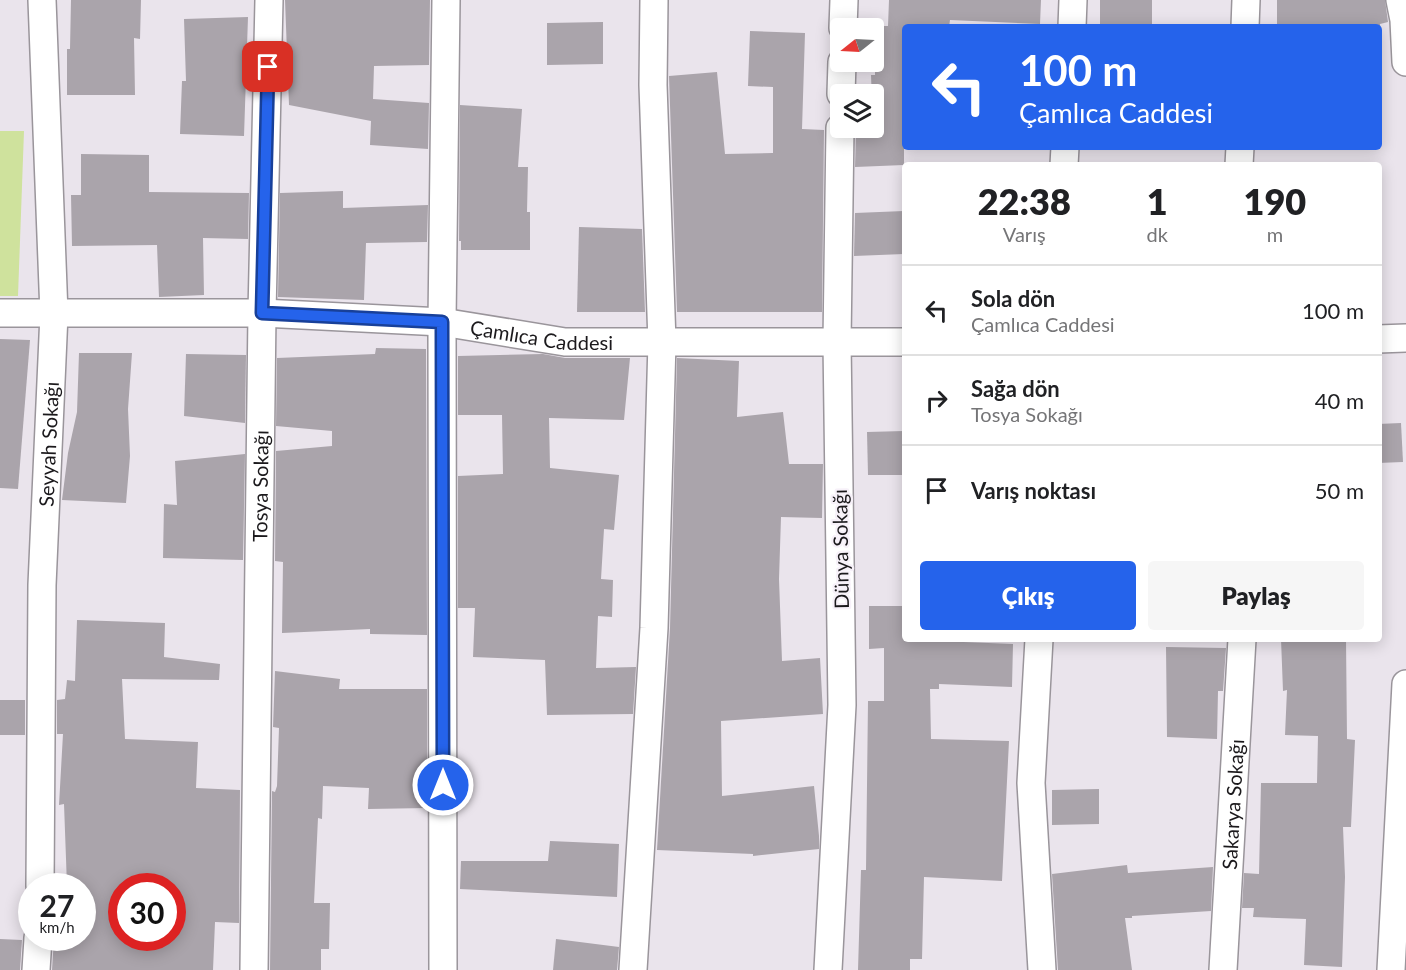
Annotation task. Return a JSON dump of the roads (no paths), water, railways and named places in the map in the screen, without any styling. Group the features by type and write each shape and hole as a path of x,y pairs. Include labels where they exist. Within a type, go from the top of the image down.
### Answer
{"street":[{"name":"Seyyah Sokağı","path":"40,873 42,585 54,314 42,0"},
{"name":"Tosya Sokağı","path":"254,970 262,313 269,0"},
{"path":"443,970 442,322 446,0"},
{"path":"633,970 654,628 662,342 653,85 654,0"},
{"path":"843,18 844,0"},
{"path":"1072,24 1073,0"},
{"path":"1245,24 1246,0"},
{"path":"1400,0 1404,20 1406,62"},
{"name":"Dünya Sokağı","path":"828,970 842,705 837,342 840,138"},
{"name":"Çamlıca Caddesi","path":"0,313 262,313 442,322 565,342 902,342"},
{"path":"1382,339 1406,338"},
{"path":"1039,642 1031,783 1042,970"},
{"name":"Sakarya Sokağı","path":"1223,970 1242,642"},
{"path":"1391,970 1406,684"},
{"path":"36,970 37,951"}]}
